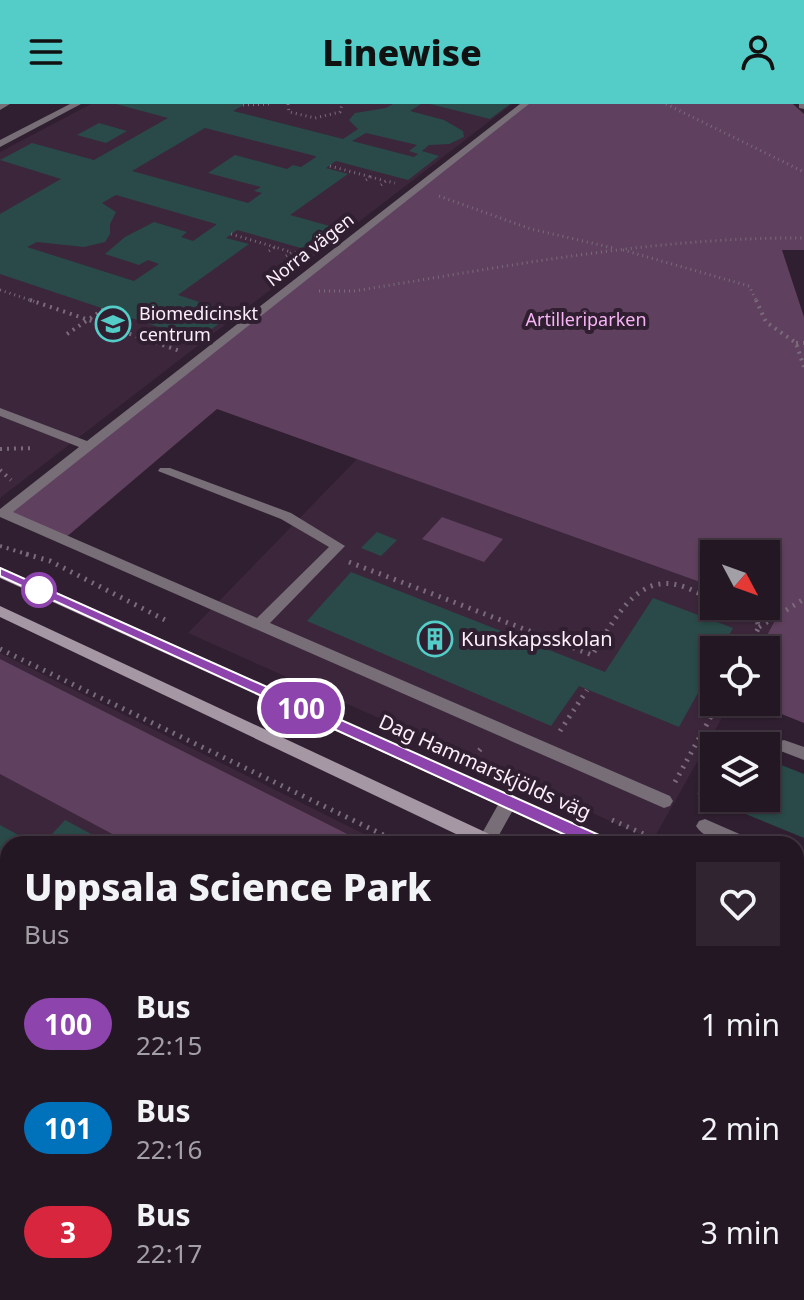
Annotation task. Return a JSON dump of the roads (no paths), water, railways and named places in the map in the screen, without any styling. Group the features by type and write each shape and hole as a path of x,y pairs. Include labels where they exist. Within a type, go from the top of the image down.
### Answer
{"main road":[{"name":"Dag Hammarskjölds väg","path":"0,572 585,836"},
{"path":"0,611 474,836"}],"street":[{"path":"0,107 6,104"},
{"path":"0,144 77,104"},
{"name":"Norra vägen","path":"261,623 3,513 525,104"},
{"path":"0,412 88,446"},
{"path":"165,471 286,516 338,546 261,623 664,801"},
{"path":"784,746 804,754"},
{"path":"492,836 509,801"},
{"path":"705,826 727,836"}],"place":[{"name":"Biomedicinskt centrum","path":"113,324"},
{"name":"Kunskapsskolan","path":"435,639"}],"park label":[{"name":"Artilleriparken","path":"586,320"}]}
